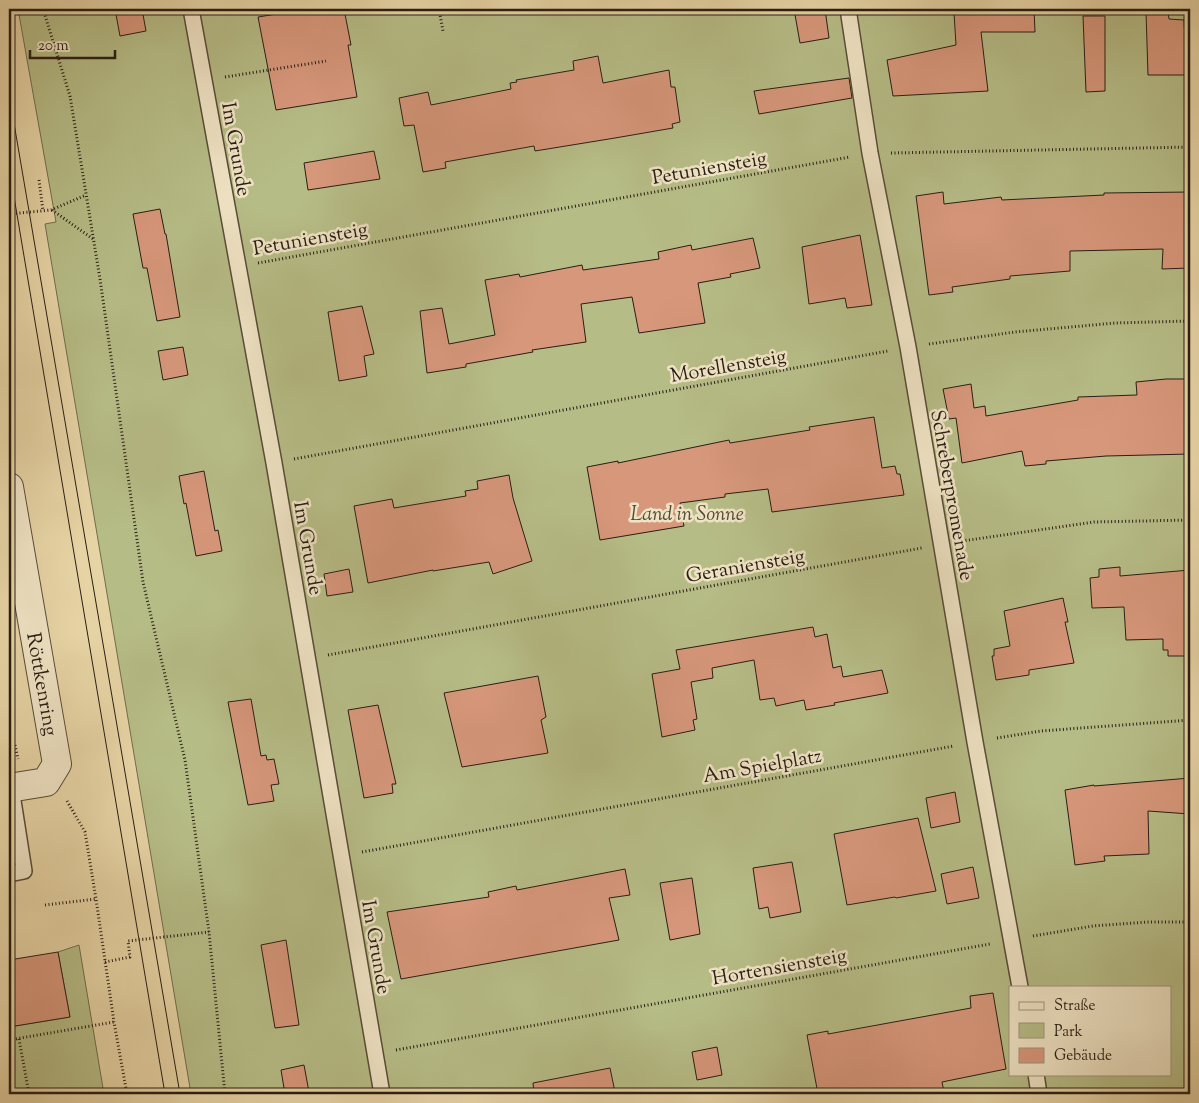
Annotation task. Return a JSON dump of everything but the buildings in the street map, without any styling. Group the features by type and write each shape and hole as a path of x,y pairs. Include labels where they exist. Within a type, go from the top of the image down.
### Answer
{"street":[{"name":"Röttkenring","path":"9,487 56,764 52,773"},
{"path":"10,788 46,782 52,773"}],"lane":[{"name":"Im Grunde","path":"191,9 274,463 382,1094"},
{"name":"Schreberpromenade","path":"848,9 870,153 908,347 975,742 1020,986"},
{"path":"9,874 24,871 10,788"},
{"path":"1036,1076 1040,1094"}],"path":[{"path":"43,9 70,96 93,239 142,582 185,760 209,932 225,1094"},
{"path":"439,9 444,31"},
{"path":"544,9 545,14"},
{"path":"204,81 326,61"},
{"name":"Petuniensteig","path":"238,266 870,153 1190,147"},
{"path":"40,180 43,211"},
{"path":"9,214 52,210 86,195"},
{"path":"52,210 93,239"},
{"name":"Morellensteig","path":"274,463 908,347 1024,331 1115,323 1190,321"},
{"name":"Geraniensteig","path":"307,659 941,545 1094,522 1190,520"},
{"name":"Am Spielplatz","path":"342,856 1041,731 1190,720"},
{"path":"52,773 85,832 127,1094"},
{"path":"45,905 96,899"},
{"name":"Hortensiensteig","path":"375,1054 1093,926 1147,922 1190,922"},
{"path":"106,962 130,957 128,941 209,932"},
{"path":"9,1040 114,1022"},
{"path":"19,1038 29,1094"}],"green space":[{"name":"Land in Sonne","path":"18,9 1190,9 1190,1094 191,1094 45,224 56,222"},
{"path":"79,945 104,1094 9,1094 9,1027 70,1017 58,952"}],"tram line":[{"path":"9,94 180,1094"},
{"path":"9,167 165,1094"}]}
